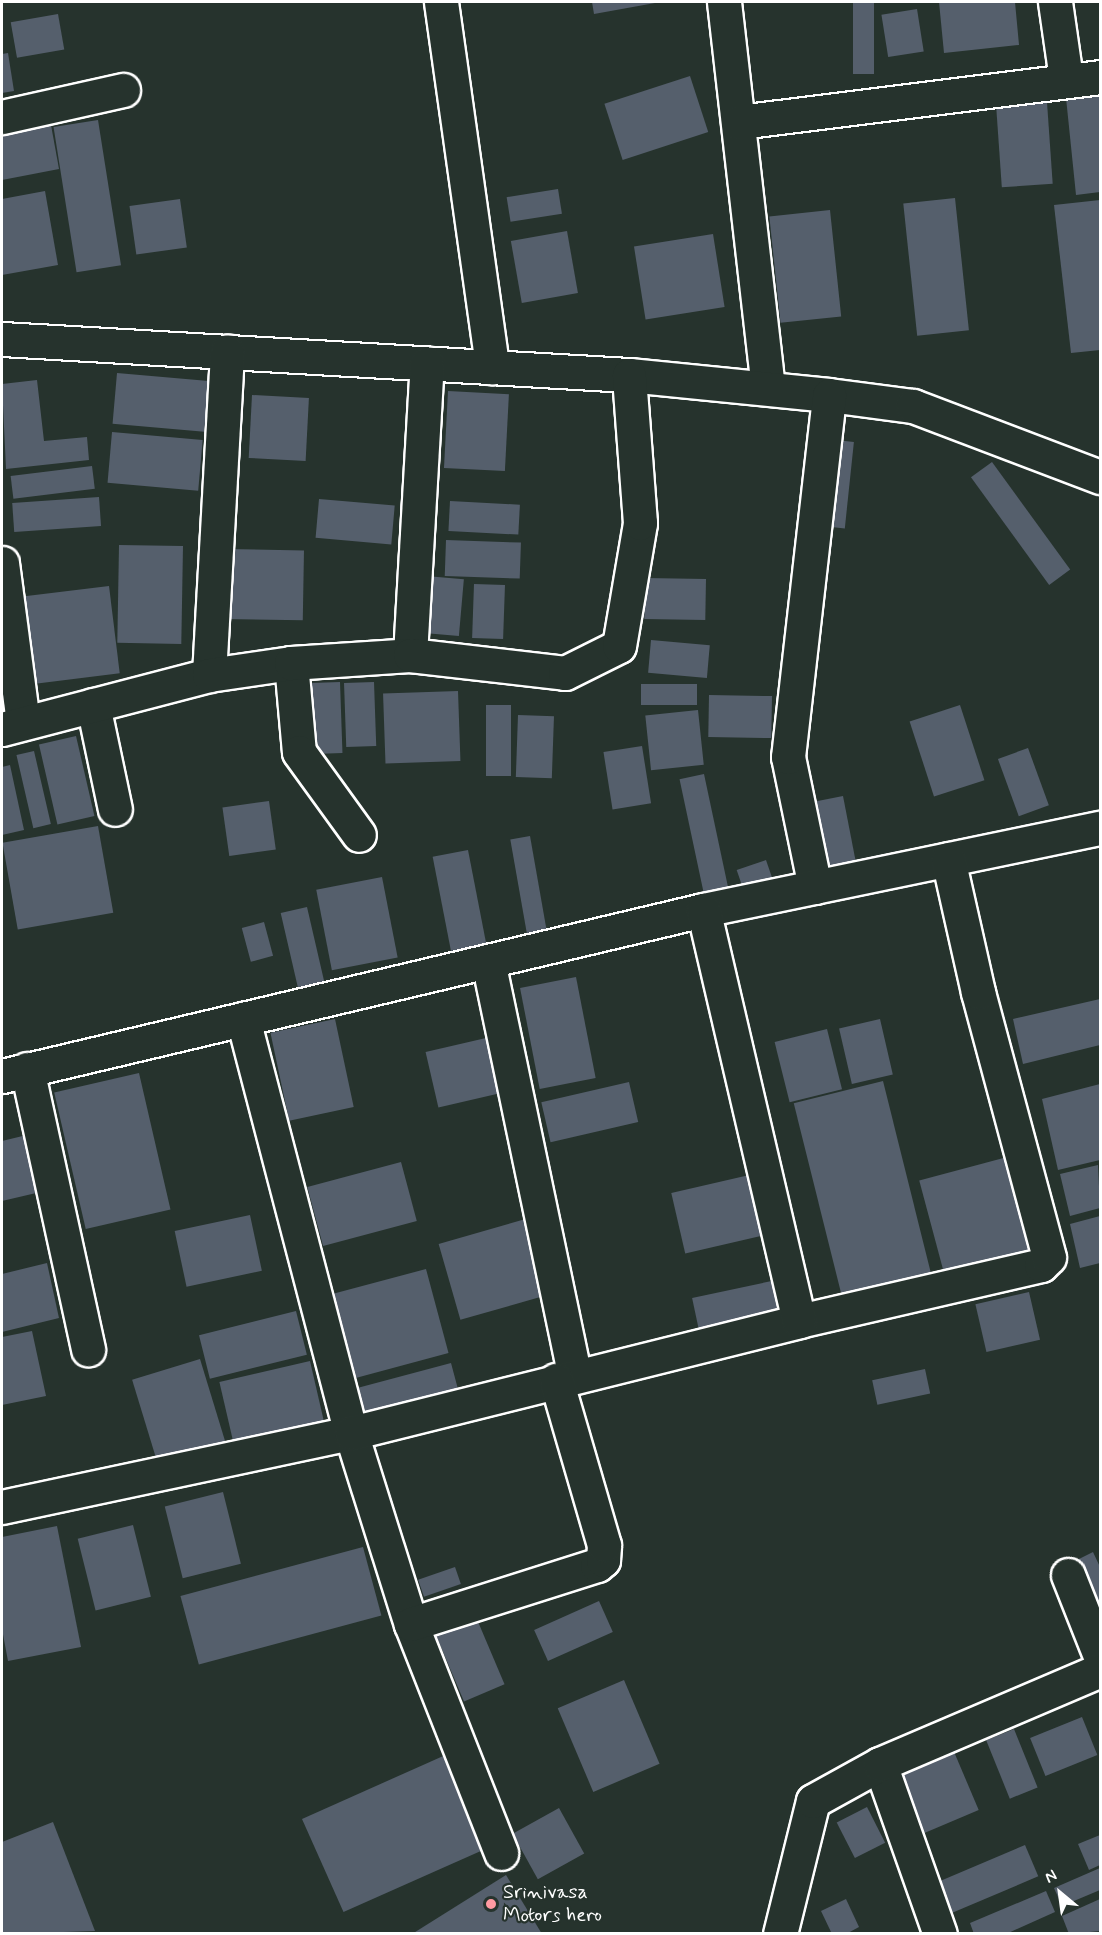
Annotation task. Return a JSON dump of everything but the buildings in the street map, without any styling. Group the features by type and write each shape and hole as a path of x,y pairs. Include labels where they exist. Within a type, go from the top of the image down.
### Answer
{"street":[{"path":"441,2 492,367"},
{"path":"724,2 768,387"},
{"path":"1055,2 1066,78"},
{"path":"739,122 1066,78 1101,77"},
{"path":"2,117 123,90"},
{"path":"2,339 629,375 768,387 913,406 1101,477"},
{"path":"209,675 227,352"},
{"path":"410,655 426,363"},
{"path":"2,563 12,726 209,675 291,663 410,655 565,673 619,646 640,523 629,375"},
{"path":"815,888 788,757 830,395"},
{"path":"291,663 299,753 359,835"},
{"path":"93,705 115,809"},
{"path":"88,1349 14,1072 703,910 1101,828"},
{"path":"2,1507 351,1433 799,1321 1041,1265 1049,1257 978,992 948,859"},
{"path":"703,910 799,1321"},
{"path":"411,1624 597,1565 603,1560 604,1545 566,1378 488,961"},
{"path":"243,1019 351,1433 411,1624 501,1853"},
{"path":"1068,1575 1101,1656"},
{"path":"780,1934 813,1801 879,1764 1101,1670"},
{"path":"879,1764 940,1934"}],"place":[{"name":"Srinivasa Motors hero","path":"491,1904"}]}
